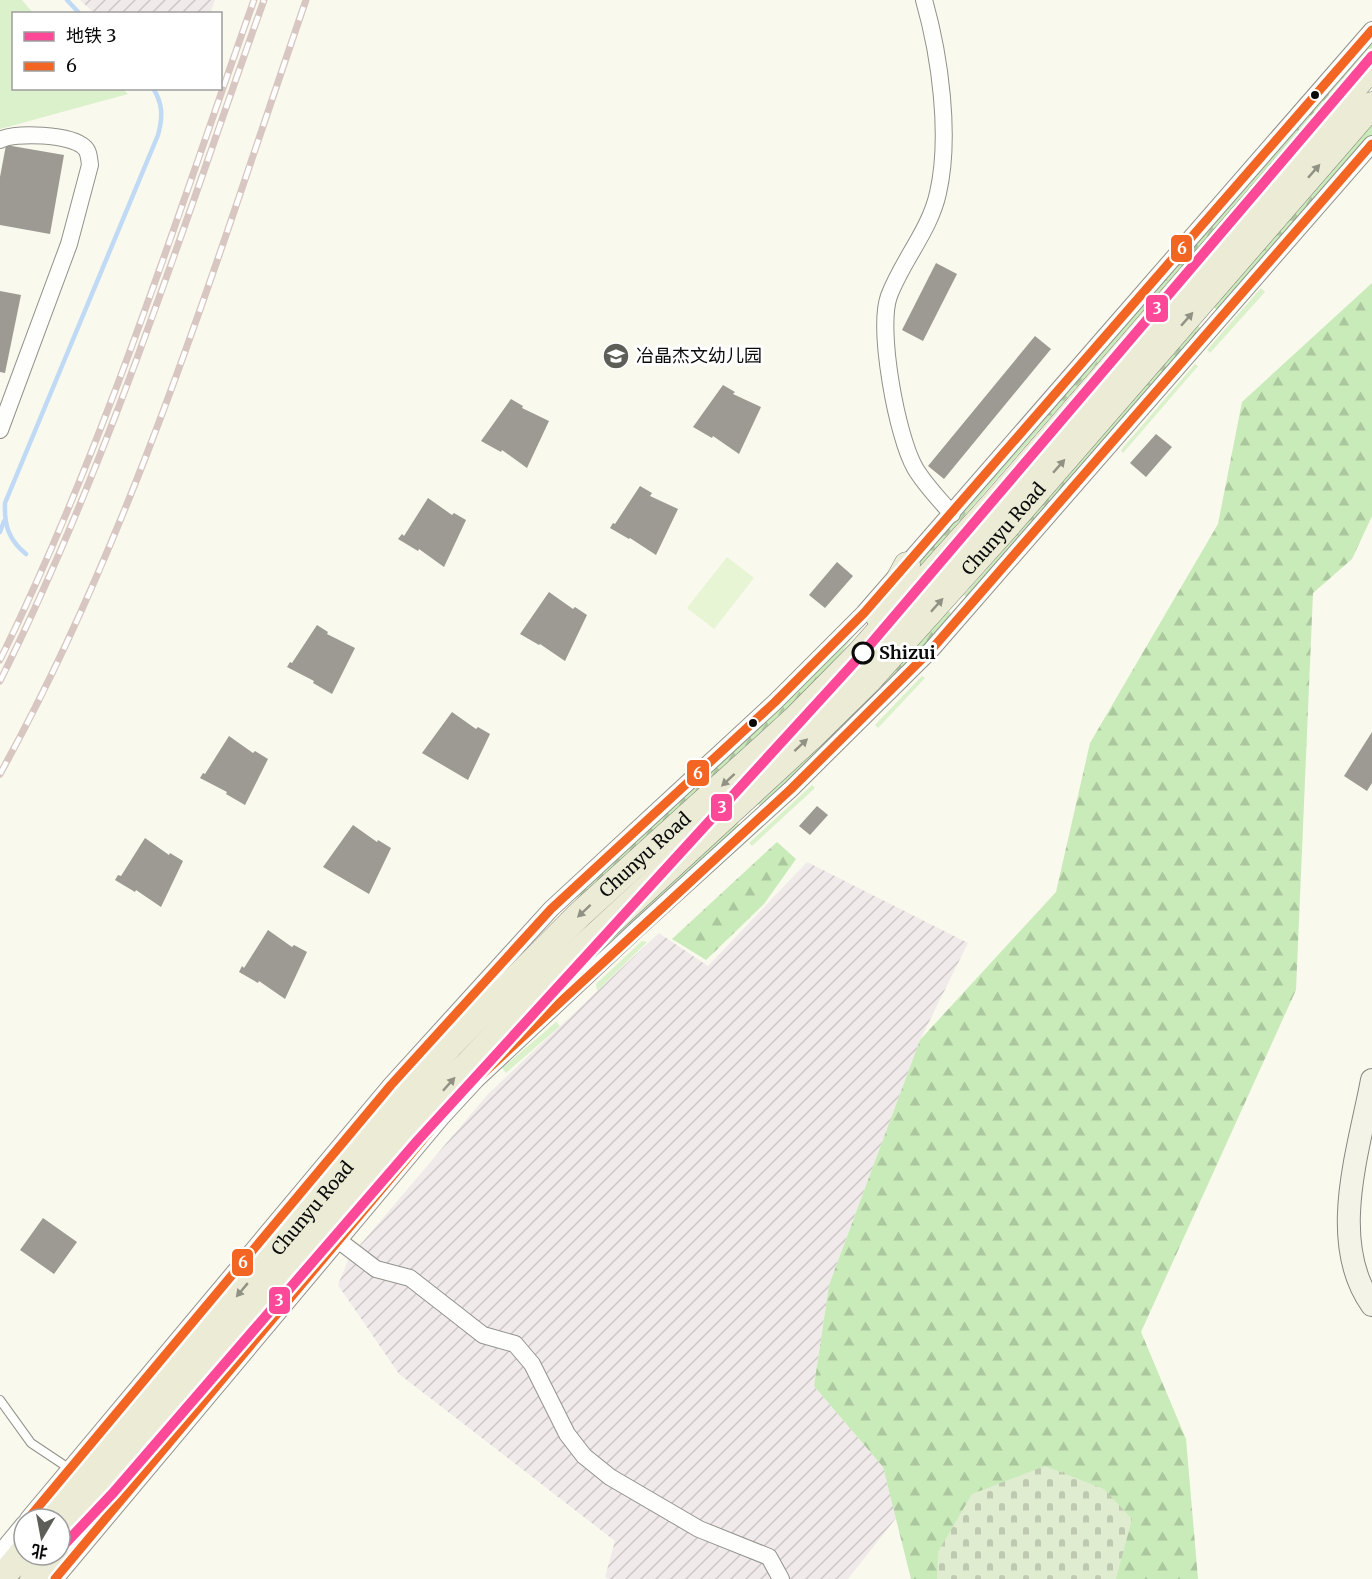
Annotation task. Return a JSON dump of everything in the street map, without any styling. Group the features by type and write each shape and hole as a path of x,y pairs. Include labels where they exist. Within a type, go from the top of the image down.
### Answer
{"main road":[{"name":"Chunyu Road","path":"72,1522 451,1044 565,929 785,728 859,654 1004,492 1372,67"},
{"name":"Chunyu Road","path":"72,1524 470,1060 598,931 743,800 868,681 992,544 1372,105"},
{"path":"859,654 908,565"},
{"path":"1,1579 12,1566"}],"street":[{"path":"924,0 932,28 939,78 942,128 941,176 938,195 930,214 889,297 884,337 904,445 915,468 952,514"},
{"path":"38,1507 391,1085 551,909 776,702 908,565 1372,30"},
{"path":"0,140 20,134 72,141 84,146 89,154 90,165 69,244 4,409 0,430"},
{"path":"55,1579 338,1240 476,1080 791,789 931,651 1372,144"},
{"path":"1372,1080 1349,1210 1352,1255 1361,1290 1372,1305"},
{"path":"338,1240 376,1269 410,1278 483,1335 515,1344 532,1364 567,1434 584,1456 610,1477 699,1529 769,1557 781,1579"},
{"path":"0,1553 12,1538"}],"lane":[{"path":"0,1400 31,1443 70,1469"}],"shaded area":[{"path":"80,0 215,0 211,12 93,12"},
{"path":"807,862 968,943 920,1040 829,1285 814,1386 883,1467 896,1518 848,1579 608,1579 605,1577 615,1541 399,1374 338,1285 349,1258 489,1093 659,933 708,966"}],"green space":[{"path":"0,0 22,0 32,12 12,12 12,90 124,90 128,94 0,129"},
{"path":"1372,36 1372,48 909,579 924,554"},
{"path":"1372,124 1372,137 1220,313 1214,307"},
{"path":"1372,283 1372,516 1352,559 1313,593 1296,990 1141,1332 1186,1439 1198,1579 911,1579 883,1467 814,1386 829,1285 920,1040 1056,892 1090,743 1218,524 1242,402"},
{"path":"1261,288 1265,292 1210,353 1207,350"},
{"path":"1198,326 1204,331 970,600 964,595"},
{"path":"1195,364 1198,366 1123,453 1121,450"},
{"path":"727,557 754,578 714,629 687,608"},
{"path":"949,611 953,616 909,664 763,808 758,804 858,709"},
{"path":"858,630 837,658 787,708 581,897 577,898 575,895"},
{"path":"922,676 925,678 878,728 875,725"},
{"path":"812,785 815,788 752,846 749,843"},
{"path":"738,823 742,828 535,1019 508,1036 621,927"},
{"path":"777,842 796,859 764,904 706,960 672,939"},
{"path":"642,941 647,942 597,991 596,984"},
{"path":"556,1022 560,1026 506,1073 502,1068"},
{"path":"1045,1466 1104,1489 1132,1519 1116,1579 937,1579 938,1552 972,1494"}],"building":[{"path":"6,145 64,155 50,234 0,225 0,177"},
{"path":"936,263 957,274 923,341 902,330"},
{"path":"0,291 21,295 5,373 0,372"},
{"path":"1035,336 1051,349 944,479 928,466"},
{"path":"723,385 735,392 733,394 761,407 739,454 713,436 712,438 693,427"},
{"path":"511,399 523,406 522,408 549,421 527,468 502,450 501,452 481,441"},
{"path":"1156,434 1172,447 1146,477 1130,463"},
{"path":"640,486 652,493 650,496 678,509 656,555 610,528"},
{"path":"428,498 452,515 454,513 466,520 444,567 419,549 418,551 398,539 402,534 404,536"},
{"path":"837,562 853,576 825,608 809,595"},
{"path":"549,592 573,609 575,607 587,615 565,661 520,634"},
{"path":"317,625 328,632 327,634 355,648 332,694 313,683 314,681 287,667"},
{"path":"452,712 476,729 478,727 490,734 468,780 422,753"},
{"path":"1372,732 1372,783 1367,791 1344,776"},
{"path":"229,736 253,753 255,751 268,759 245,805 226,794 227,792 200,778 203,773 205,774"},
{"path":"817,806 828,815 810,835 799,826"},
{"path":"353,825 377,842 378,840 391,848 369,894 323,867"},
{"path":"145,838 169,855 170,853 183,861 161,907 136,890 135,892 115,880 118,875 121,876"},
{"path":"268,930 292,947 294,945 307,952 285,999 259,981 258,983 239,972 242,966 244,968"},
{"path":"43,1218 77,1242 54,1274 20,1250"}],"waterway":[{"path":"67,0 78,12"},
{"path":"26,554 15,543 9,532 5,519 5,503 158,135 161,111 154,90"},
{"path":"0,532 4,521"}],"railway":[{"path":"0,660 38,580 105,417 254,0"},
{"path":"0,681 76,515 110,430 264,0"},
{"path":"0,774 48,682 92,588 132,492 205,296 306,0"}],"metro line":[{"name":"3","path":"72,1536 113,1493 418,1140 863,653 1372,56"}],"transit line":[{"name":"6","path":"38,1507 391,1085 551,909 775,702 864,613 1372,30"},
{"name":"6","path":"55,1579 441,1118 476,1080 791,789 931,650 1372,144"}],"place":[{"name":"冶晶杰文幼儿园","path":"616,356"},
{"name":"Shizui","path":"863,653"}]}
